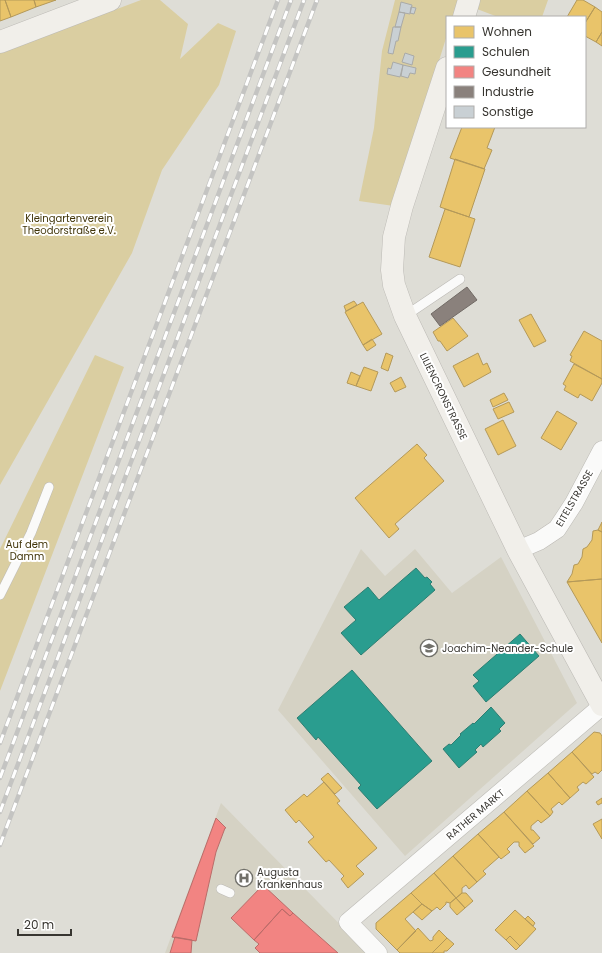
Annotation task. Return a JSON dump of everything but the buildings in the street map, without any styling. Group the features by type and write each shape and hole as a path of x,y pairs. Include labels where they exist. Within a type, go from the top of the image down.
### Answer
{"main road":[{"path":"0,42 110,0"},
{"name":"LILIENCRONSTRASSE","path":"446,71 402,206 394,237 392,270 394,285 404,316 518,550 602,706"}],"street":[{"name":"EITELSTRASSE","path":"518,550 539,541 557,529 574,503 602,450"},
{"name":"RATHER MARKT","path":"378,953 348,922 602,706"}],"lane":[{"path":"404,316 460,279"},
{"path":"0,595 31,534 49,487"},
{"path":"221,889 230,893"}],"shaded area":[{"name":"Joachim-Neander-Schule","path":"361,549 385,576 415,549 452,593 501,557 577,703 405,856 278,710"},
{"name":"Augusta Krankenhaus","path":"221,803 368,953 165,953"}],"green space":[{"name":"Kleingartenverein Theodorstraße e.V.","path":"141,0 160,0 188,24 180,59 218,23 236,31 219,85 162,170 132,253 0,485 0,53"},
{"path":"395,0 458,0 453,16 446,16 446,38 394,206 359,201 374,128 382,51"},
{"path":"480,0 548,0 542,16 495,16 477,9"},
{"name":"Auf dem Damm","path":"95,355 124,367 0,691 0,549"}],"railway":[{"path":"0,743 278,0"},
{"path":"0,778 291,0"},
{"path":"0,812 304,0"},
{"path":"0,845 317,0"}],"place":[{"name":"Joachim-Neander-Schule","path":"429,648"},
{"name":"Augusta Krankenhaus","path":"244,878"}]}
